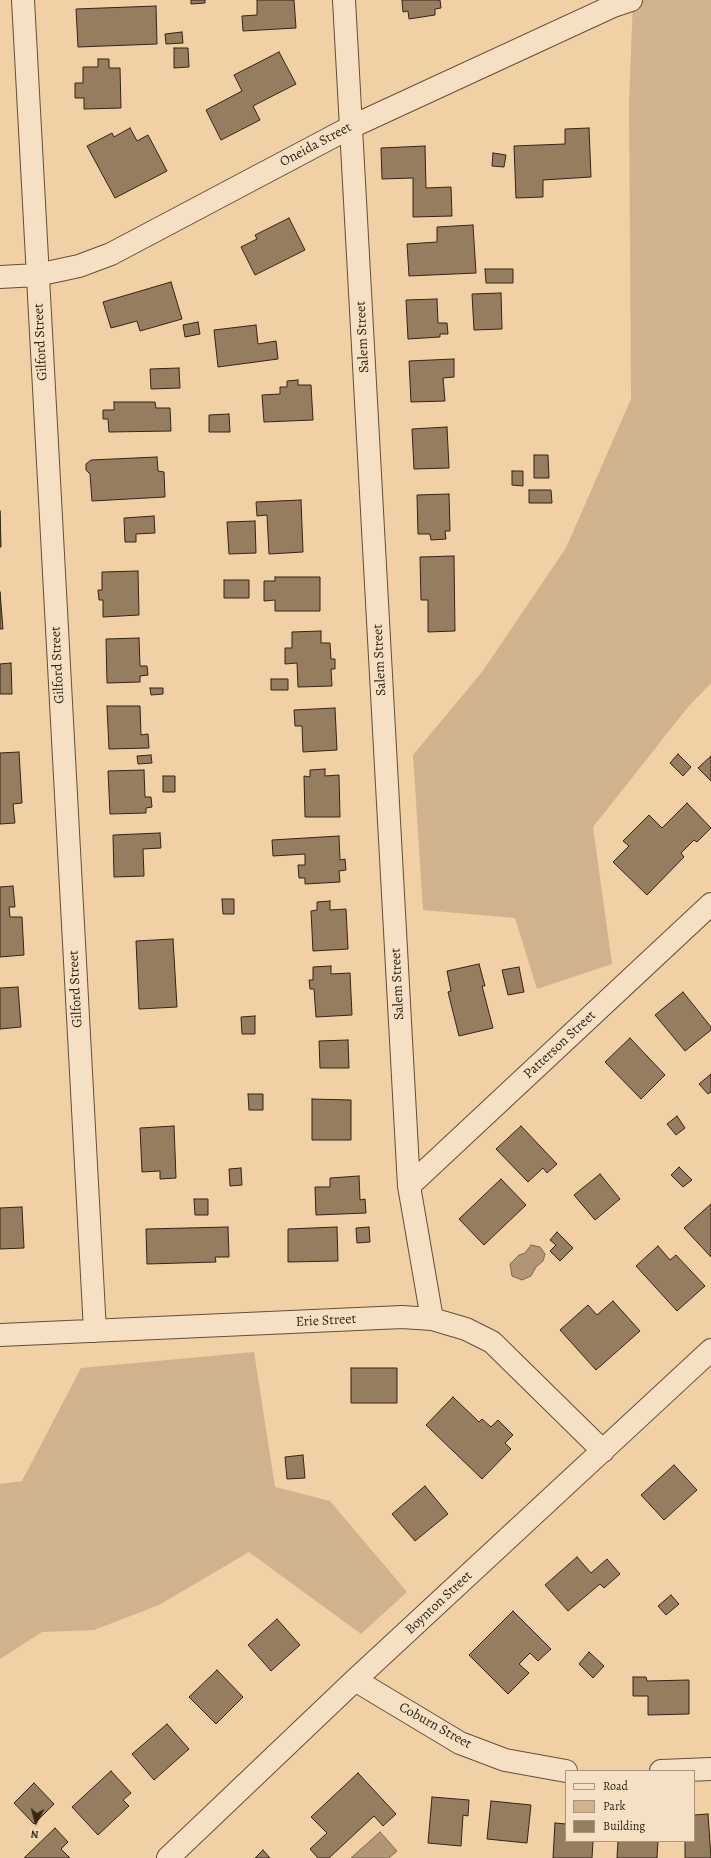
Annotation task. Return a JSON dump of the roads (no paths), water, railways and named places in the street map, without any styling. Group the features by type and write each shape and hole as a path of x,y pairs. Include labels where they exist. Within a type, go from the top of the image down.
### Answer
{"street":[{"name":"Gilford Street","path":"24,0 37,276 95,1331"},
{"name":"Salem Street","path":"344,0 409,1186 432,1318"},
{"name":"Oneida Street","path":"0,277 37,276 79,266 111,254 351,127 613,6 631,0"},
{"name":"Patterson Street","path":"409,1186 711,904"},
{"name":"Erie Street","path":"0,1336 402,1317 432,1318 466,1329 492,1342 603,1451"},
{"name":"Boynton Street","path":"168,1858 355,1680 711,1350"},
{"name":"Coburn Street","path":"355,1680 460,1743 505,1760 565,1771"},
{"path":"686,1770 711,1769"}]}
